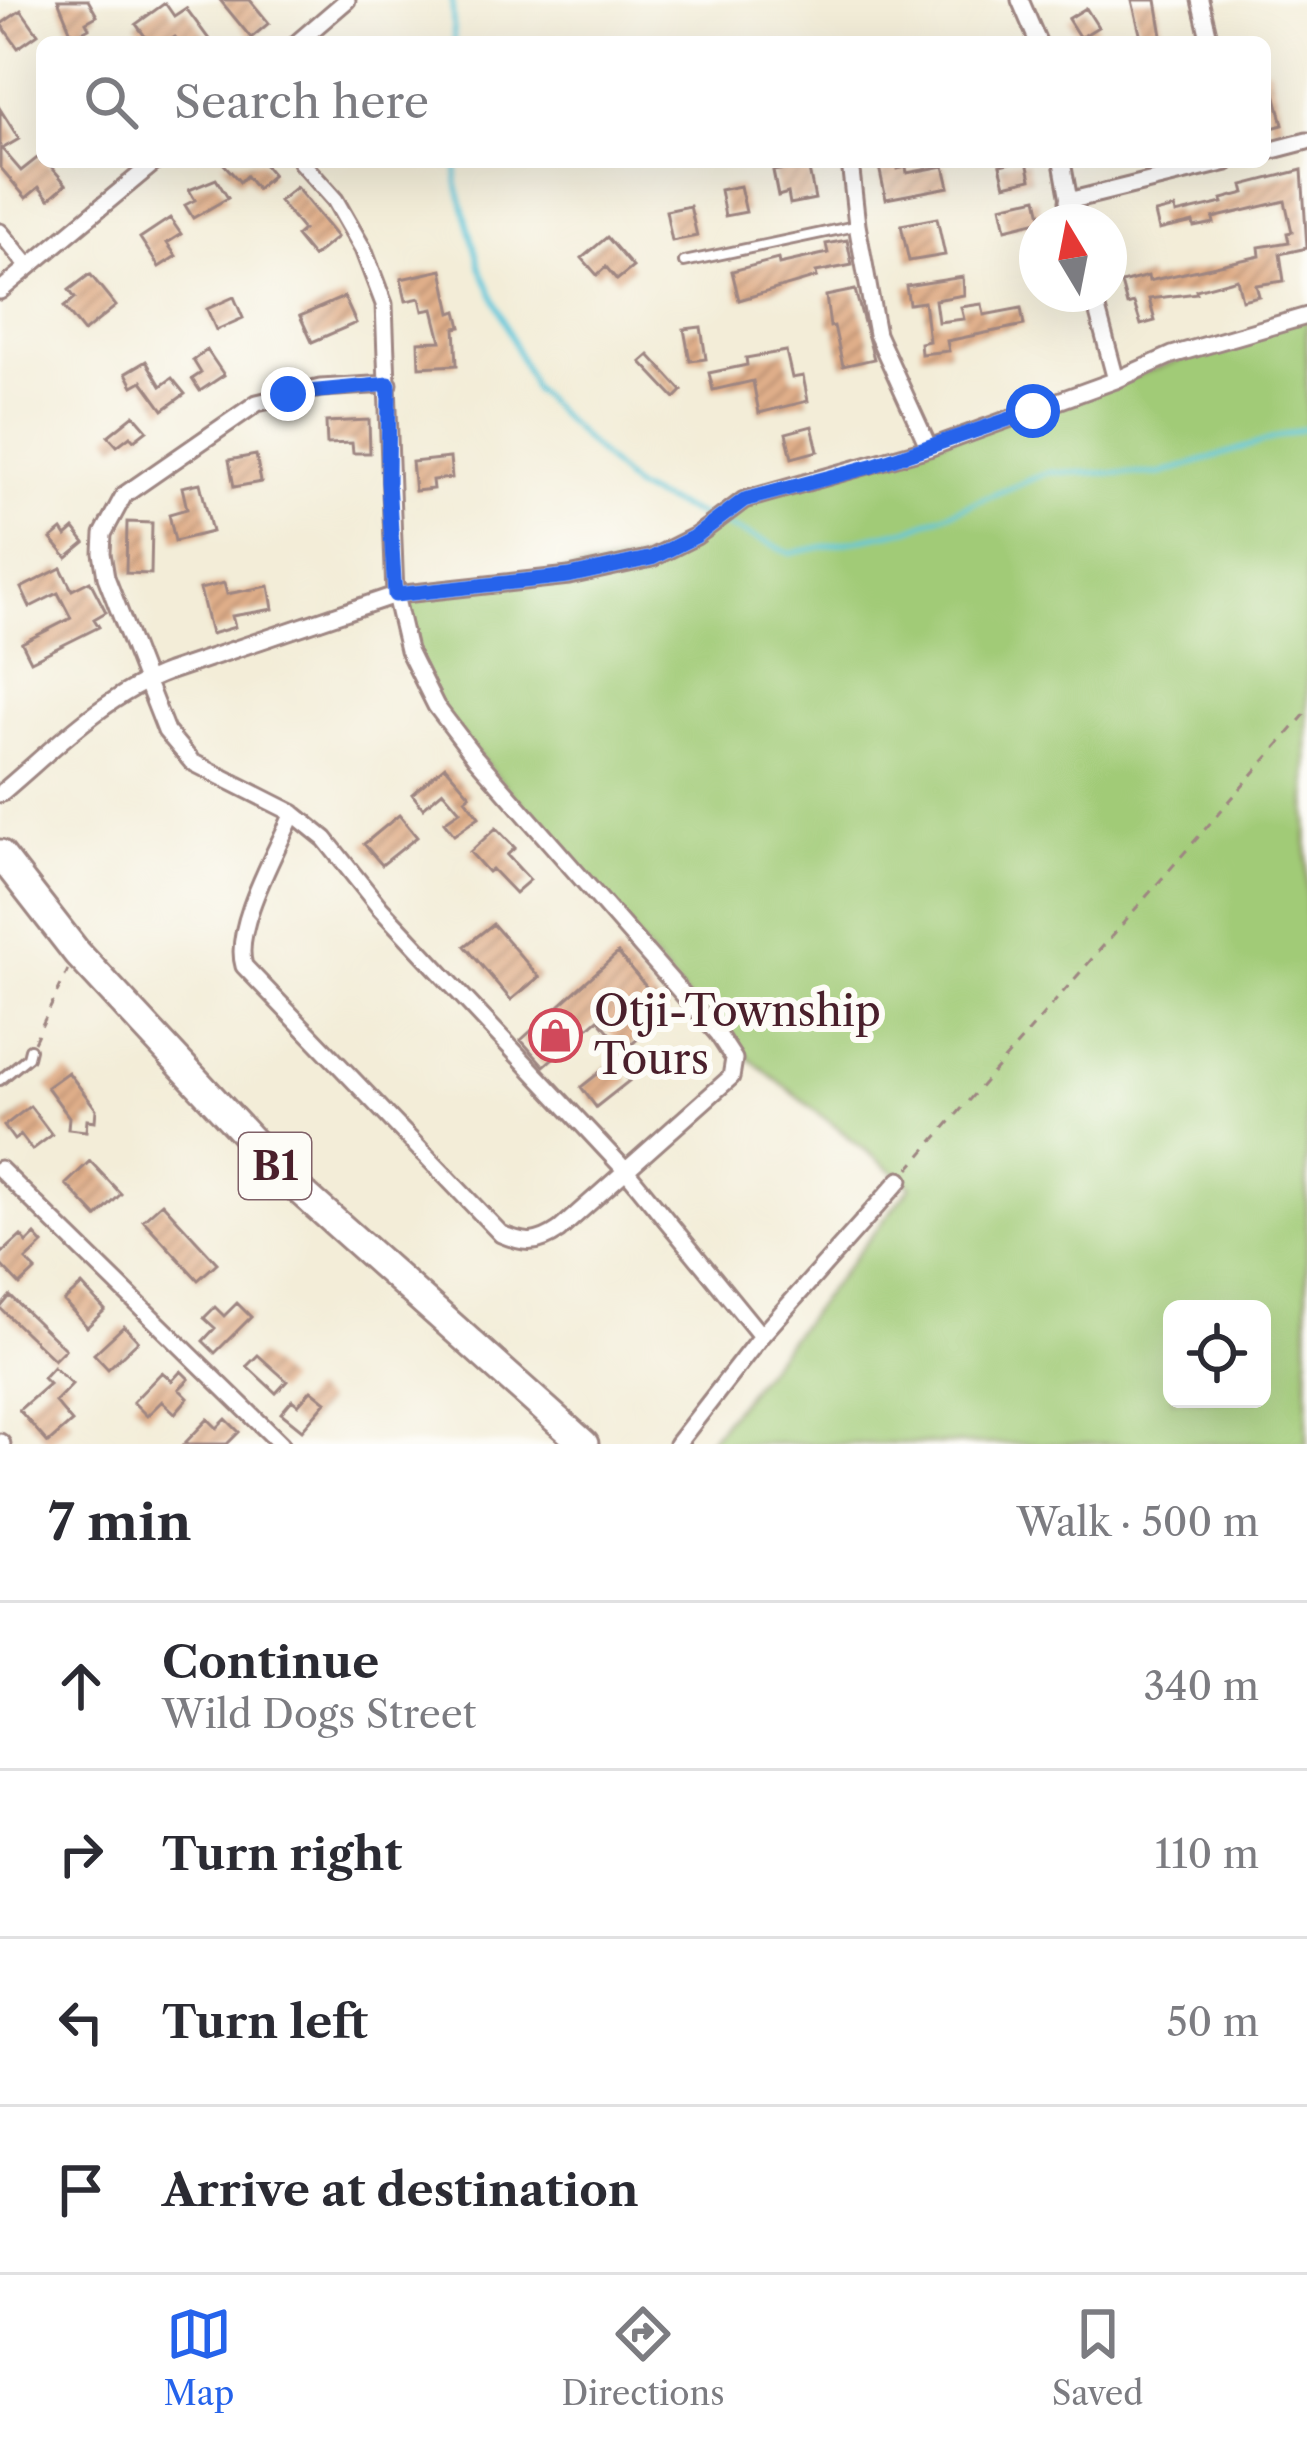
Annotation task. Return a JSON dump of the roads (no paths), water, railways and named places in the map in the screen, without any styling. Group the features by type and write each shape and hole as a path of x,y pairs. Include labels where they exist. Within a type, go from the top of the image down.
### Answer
{"highway":[{"name":"B1","path":"0,854 76,952 288,1180 584,1444"}],"street":[{"path":"305,36 347,0"},
{"path":"1020,0 1035,36"},
{"path":"1199,0 1208,36"},
{"path":"1271,151 1307,142"},
{"path":"0,291 148,168"},
{"path":"293,813 239,950 258,985 501,1234 525,1244 543,1241 628,1173 731,1077 734,1059 716,1033 474,756 436,706 408,650 395,595 384,304 363,248 334,200 307,168"},
{"path":"851,168 856,225 877,334 929,448"},
{"path":"1063,168 1069,204"},
{"path":"1068,201 1203,168"},
{"path":"0,232 29,267"},
{"path":"1098,312 1116,380"},
{"path":"0,794 72,733 146,680 395,595 569,576 652,558 696,536 744,500 929,448 1172,355 1307,316"},
{"path":"389,384 320,388 257,403 124,495 103,534 102,553 106,577 146,680 166,731 192,762 293,813 325,839 380,908 628,1173 761,1336"},
{"path":"0,1169 281,1444"},
{"path":"677,1444 761,1336 900,1180"}],"lane":[{"path":"684,262 856,225"},
{"path":"0,1080 28,1057 30,1049"}],"waterway":[{"path":"452,0 454,36"},
{"path":"457,168 480,267 534,389 635,489 711,520"},
{"path":"721,524 792,553 910,529 1049,472 1160,474 1307,428"}],"place":[{"name":"Otji-Township Tours","path":"555,1035"}]}
